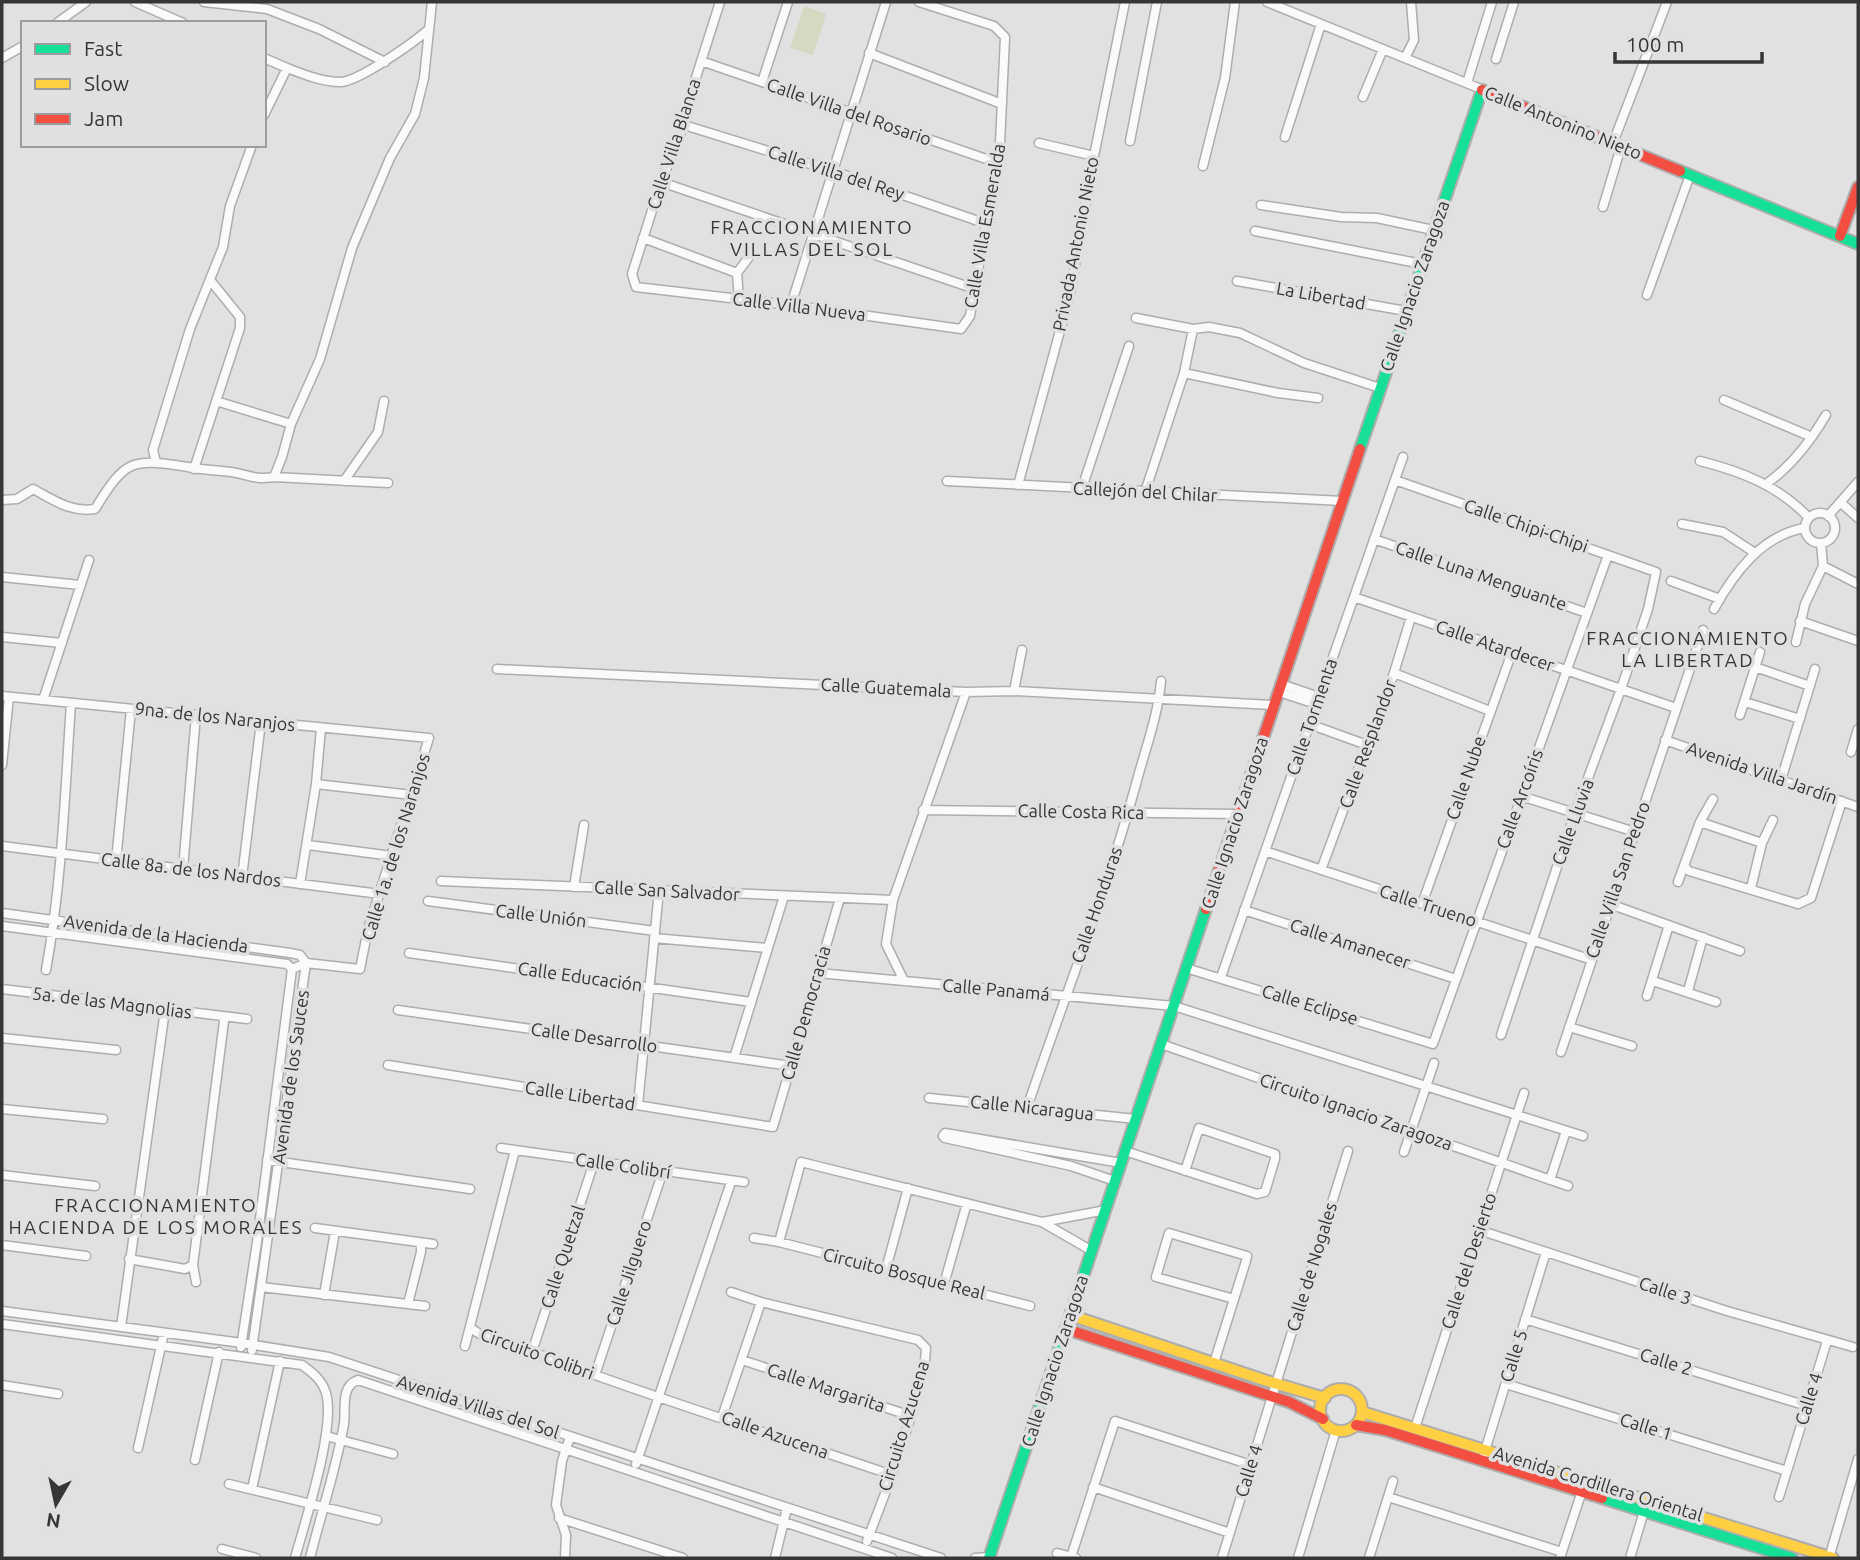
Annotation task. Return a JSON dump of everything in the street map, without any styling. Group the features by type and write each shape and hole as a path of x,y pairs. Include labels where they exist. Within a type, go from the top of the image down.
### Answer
{"main road":[{"name":"Calle Antonino Nieto","path":"1480,89 1858,244"},
{"name":"Calle Ignacio Zaragoza","path":"989,1558 1480,89"},
{"path":"1840,236 1858,187"},
{"path":"1070,1315 1325,1398"},
{"path":"1066,1329 1289,1402 1323,1419 1336,1430 1349,1429 1356,1425 1362,1412 1358,1397 1352,1392 1337,1390 1325,1398 1321,1405 1323,1419"},
{"path":"1134,1352 1140,1337"},
{"name":"Avenida Cordillera Oriental","path":"1362,1412 1415,1428 1581,1492 1792,1558"},
{"name":"Avenida Cordillera Oriental","path":"1356,1425 1585,1480 1830,1558"}],"street":[{"path":"60,21 86,2"},
{"path":"135,2 178,21"},
{"path":"204,2 267,9 319,29 385,62"},
{"path":"274,477 291,424 320,359 352,248 390,158 415,114 424,78 432,2"},
{"name":"Calle Villa Blanca","path":"636,287 632,274 684,125 720,2"},
{"path":"762,82 788,2"},
{"path":"791,305 886,2"},
{"name":"Calle Villa Esmeralda","path":"919,2 994,26 1005,37 998,163 970,316 961,329"},
{"name":"Privada Antonio Nieto","path":"1018,485 1070,294 1125,2"},
{"path":"1130,141 1157,2"},
{"path":"1203,166 1225,78 1236,2"},
{"name":"Calle Antonino Nieto","path":"1267,2 1284,5 1323,25 1480,89"},
{"path":"1405,58 1414,40 1411,2"},
{"path":"1467,83 1492,2"},
{"path":"1496,59 1514,2"},
{"path":"1603,207 1617,145 1667,2"},
{"path":"1309,78 1323,25"},
{"path":"1285,137 1323,25"},
{"path":"266,59 312,77 342,83 385,62 409,47 428,30"},
{"path":"2,58 21,47"},
{"path":"1363,97 1383,49"},
{"path":"869,53 1002,104"},
{"name":"Calle Villa del Rosario","path":"701,61 998,163"},
{"path":"266,111 287,68"},
{"name":"Calle Villa del Rey","path":"684,125 987,223"},
{"path":"1038,143 1094,156"},
{"path":"156,462 153,450 190,328 223,247 230,206 251,147"},
{"path":"1647,295 1690,175"},
{"path":"662,182 975,289"},
{"path":"1261,205 1316,215 1377,218 1433,230"},
{"path":"1255,231 1422,264"},
{"path":"643,238 737,273"},
{"path":"739,300 737,273 748,257"},
{"path":"194,468 240,328 240,317 210,280"},
{"name":"La Libertad","path":"1237,281 1406,311"},
{"name":"Calle Villa Nueva","path":"636,287 961,329"},
{"path":"1136,317 1193,329 1209,327 1240,333 1304,363 1380,388"},
{"path":"1145,492 1184,373 1193,329"},
{"path":"1082,488 1129,346"},
{"path":"1184,373 1278,393 1318,398"},
{"path":"1724,400 1812,437"},
{"path":"216,401 291,424"},
{"path":"344,481 379,432 384,401"},
{"path":"1766,484 1782,473 1812,437 1826,415"},
{"name":"Calle Tormenta","path":"1220,977 1403,457"},
{"path":"1700,461 1748,475 1766,484 1789,499 1809,518"},
{"path":"2,500 17,499 33,489 71,510 95,509 122,471 138,462 233,472 257,479 274,477 388,482"},
{"name":"Calle Chipi-Chipi","path":"1395,480 1656,572"},
{"name":"Callejón del Chilar","path":"947,481 1342,502"},
{"path":"1828,516 1858,482"},
{"path":"1840,502 1858,518"},
{"path":"1818,514 1828,516 1834,524 1830,539 1821,543 1811,541 1805,528 1809,518 1818,514"},
{"path":"1682,524 1723,532 1755,553"},
{"path":"1714,609 1738,572 1755,553 1779,536 1805,528"},
{"name":"Calle Luna Menguante","path":"1374,539 1587,613"},
{"path":"1796,642 1805,604 1822,566 1821,543"},
{"name":"Calle Arcoíris","path":"1433,1044 1608,555"},
{"path":"43,700 89,560"},
{"path":"1822,566 1858,584"},
{"name":"Calle Lluvia","path":"1501,1035 1531,940 1648,610 1656,572"},
{"path":"2,577 80,585"},
{"path":"1671,581 1720,599"},
{"name":"Calle Atardecer","path":"1354,597 1676,708"},
{"name":"Calle Resplandor","path":"1321,870 1394,673 1411,617"},
{"path":"1800,621 1858,641"},
{"name":"Calle Villa San Pedro","path":"1561,1052 1703,630"},
{"path":"2,637 62,643"},
{"path":"1014,691 1022,650"},
{"name":"Calle Nube","path":"1422,904 1512,652"},
{"path":"1740,715 1760,652"},
{"path":"1755,667 1810,686"},
{"name":"Calle Guatemala","path":"497,669 1274,705"},
{"path":"1782,780 1815,669"},
{"path":"1394,673 1490,711"},
{"name":"Calle Honduras","path":"1027,1108 1128,812 1159,700 1161,681"},
{"path":"1280,688 1317,701"},
{"path":"904,981 886,944 893,900 966,692"},
{"path":"2,765 5,697"},
{"name":"9na. de los Naranjos","path":"5,697 429,738"},
{"path":"1745,702 1800,719"},
{"path":"46,970 53,933 61,854 71,703"},
{"path":"116,860 131,709"},
{"path":"183,869 196,715"},
{"path":"242,877 261,722"},
{"path":"1309,724 1367,745"},
{"path":"300,884 308,845 321,728"},
{"path":"1851,752 1858,733"},
{"name":"Calle 1a. de los Naranjos","path":"292,969 306,963 360,969 368,929 429,738"},
{"name":"Avenida Villa Jardín","path":"1665,740 1858,807"},
{"path":"316,785 412,795"},
{"path":"1521,796 1634,832"},
{"path":"1678,882 1700,822 1713,799"},
{"path":"1685,867 1689,871 1798,904 1811,898 1842,801"},
{"name":"Calle Costa Rica","path":"923,810 1238,814"},
{"path":"1751,888 1762,843 1773,820"},
{"path":"1700,822 1762,843"},
{"path":"574,887 584,825"},
{"path":"308,845 392,856"},
{"name":"Calle 8a. de los Nardos","path":"2,846 380,894"},
{"name":"Calle Trueno","path":"1265,851 1592,960"},
{"name":"Calle San Salvador","path":"441,881 893,900"},
{"path":"638,1105 659,890"},
{"path":"734,1058 784,896"},
{"name":"Calle Democracia","path":"773,1127 840,898"},
{"name":"Calle Unión","path":"428,901 768,948"},
{"path":"1611,904 1740,951"},
{"name":"Calle Amanecer","path":"1244,910 1456,979"},
{"name":"Avenida de la Hacienda","path":"2,913 290,953 300,956 306,963"},
{"path":"1647,996 1669,925"},
{"name":"Avenida de la Hacienda","path":"2,926 287,964 292,969"},
{"path":"1688,991 1703,937"},
{"name":"Calle Educación","path":"410,953 751,1002"},
{"name":"Avenida de los Sauces","path":"251,1356 306,963"},
{"name":"Calle Eclipse","path":"1186,968 1433,1044"},
{"name":"Avenida de los Sauces","path":"240,1355 292,969"},
{"name":"Calle Panamá","path":"818,973 1174,1006"},
{"path":"1653,981 1716,1002"},
{"name":"5a. de las Magnolias","path":"2,989 247,1019"},
{"path":"1174,1006 1583,1136"},
{"path":"121,1327 165,1010"},
{"name":"Calle Desarrollo","path":"398,1010 791,1066"},
{"path":"196,1282 193,1265 224,1021 222,1017"},
{"path":"1569,1027 1632,1046"},
{"path":"2,1038 116,1050"},
{"name":"Circuito Ignacio Zaragoza","path":"1161,1044 1568,1185"},
{"path":"1404,1152 1434,1063"},
{"name":"Calle Libertad","path":"388,1065 773,1127"},
{"name":"Calle del Desierto","path":"1415,1428 1524,1093"},
{"name":"Calle Nicaragua","path":"929,1098 1136,1119"},
{"path":"2,1109 103,1119"},
{"path":"1125,1151 1185,1171 1263,1195 1275,1154 1199,1128 1185,1171"},
{"path":"1550,1180 1566,1131"},
{"path":"1115,1181 1071,1167 945,1139 943,1136 945,1133 1121,1163"},
{"name":"Calle Colibrí","path":"501,1148 744,1182"},
{"name":"Circuito Colibri","path":"515,1150 471,1328 482,1337 657,1397"},
{"name":"Calle de Nogales","path":"1276,1383 1348,1151"},
{"path":"1071,1167 1074,1155"},
{"path":"267,1160 470,1189"},
{"name":"Calle Quetzal","path":"532,1352 594,1162"},
{"path":"779,1242 801,1162 1042,1222 1092,1251"},
{"name":"Calle Jilguero","path":"595,1375 663,1171"},
{"path":"2,1175 95,1186"},
{"path":"633,1471 731,1182"},
{"path":"886,1269 908,1188"},
{"path":"944,1284 968,1203"},
{"path":"1042,1222 1105,1210"},
{"path":"315,1228 433,1244"},
{"name":"Calle 3","path":"1479,1230 1853,1347"},
{"path":"324,1295 335,1231"},
{"path":"1214,1363 1234,1299 1247,1256 1169,1233 1156,1277 1234,1299"},
{"name":"Circuito Bosque Real","path":"754,1238 1030,1306"},
{"path":"408,1304 421,1243"},
{"path":"2,1245 86,1256"},
{"name":"Calle 5","path":"1484,1454 1546,1252"},
{"path":"129,1259 186,1269 193,1265"},
{"path":"261,1287 425,1306"},
{"name":"Circuito Azucena","path":"731,1292 761,1302 918,1340 926,1348 911,1416 865,1549"},
{"path":"722,1417 761,1302"},
{"name":"Avenida Villas del Sol","path":"2,1311 329,1357 941,1558"},
{"name":"Calle 2","path":"1525,1319 1807,1406"},
{"path":"2,1324 280,1361 302,1365 320,1379 329,1406 326,1436 295,1558"},
{"path":"464,1346 471,1328"},
{"path":"138,1448 164,1333"},
{"name":"Calle 4","path":"1779,1497 1827,1341"},
{"path":"195,1460 219,1352"},
{"name":"Calle Margarita","path":"742,1360 911,1416"},
{"path":"252,1489 280,1361"},
{"path":"310,1558 341,1440 346,1390 352,1382 358,1380 357,1366"},
{"name":"Avenida Villas del Sol","path":"358,1380 892,1558"},
{"name":"Calle 4","path":"1222,1558 1276,1383"},
{"name":"Calle 1","path":"1506,1384 1787,1471"},
{"path":"2,1385 58,1394"},
{"path":"423,1402 428,1391"},
{"name":"Calle Azucena","path":"657,1397 892,1475"},
{"path":"1057,1553 1073,1557 1115,1421 1251,1465"},
{"path":"1298,1558 1336,1430"},
{"path":"326,1436 393,1454"},
{"path":"565,1558 566,1535 556,1506 570,1437"},
{"path":"1830,1558 1858,1459"},
{"path":"1388,1497 1561,1555 1585,1480"},
{"path":"1370,1558 1392,1481"},
{"path":"229,1484 377,1520"},
{"path":"1093,1488 1230,1533"},
{"path":"1630,1558 1648,1499"},
{"path":"1846,1499 1858,1503"},
{"path":"775,1558 787,1508"},
{"path":"559,1518 682,1558"},
{"path":"644,1558 648,1547"},
{"path":"222,1549 256,1558"},
{"path":"975,1558 989,1558"}],"green space":[{"path":"804,6 826,14 813,55 790,48"}],"traffic: fast":[{"path":"1360,449 1482,90"},
{"path":"1680,171 1858,244"},
{"path":"989,1558 1206,909"},
{"path":"1602,1498 1792,1558"}],"traffic: slow":[{"path":"1070,1315 1325,1398"},
{"path":"1341,1389 1355,1396 1362,1410 1355,1424 1341,1431 1327,1424 1320,1410 1327,1396 1341,1389"},
{"path":"1362,1412 1833,1558"}],"traffic: jam":[{"path":"1482,90 1680,171"},
{"path":"1840,236 1858,187"},
{"path":"1206,909 1360,449"},
{"path":"1066,1329 1289,1402 1323,1419"},
{"path":"1356,1425 1385,1430 1602,1498"}],"district":[{"name":"FRACCIONAMIENTO VILLAS DEL SOL","path":"812,238"},
{"name":"FRACCIONAMIENTO LA LIBERTAD","path":"1688,649"},
{"name":"FRACCIONAMIENTO HACIENDA DE LOS MORALES","path":"156,1216"}]}
